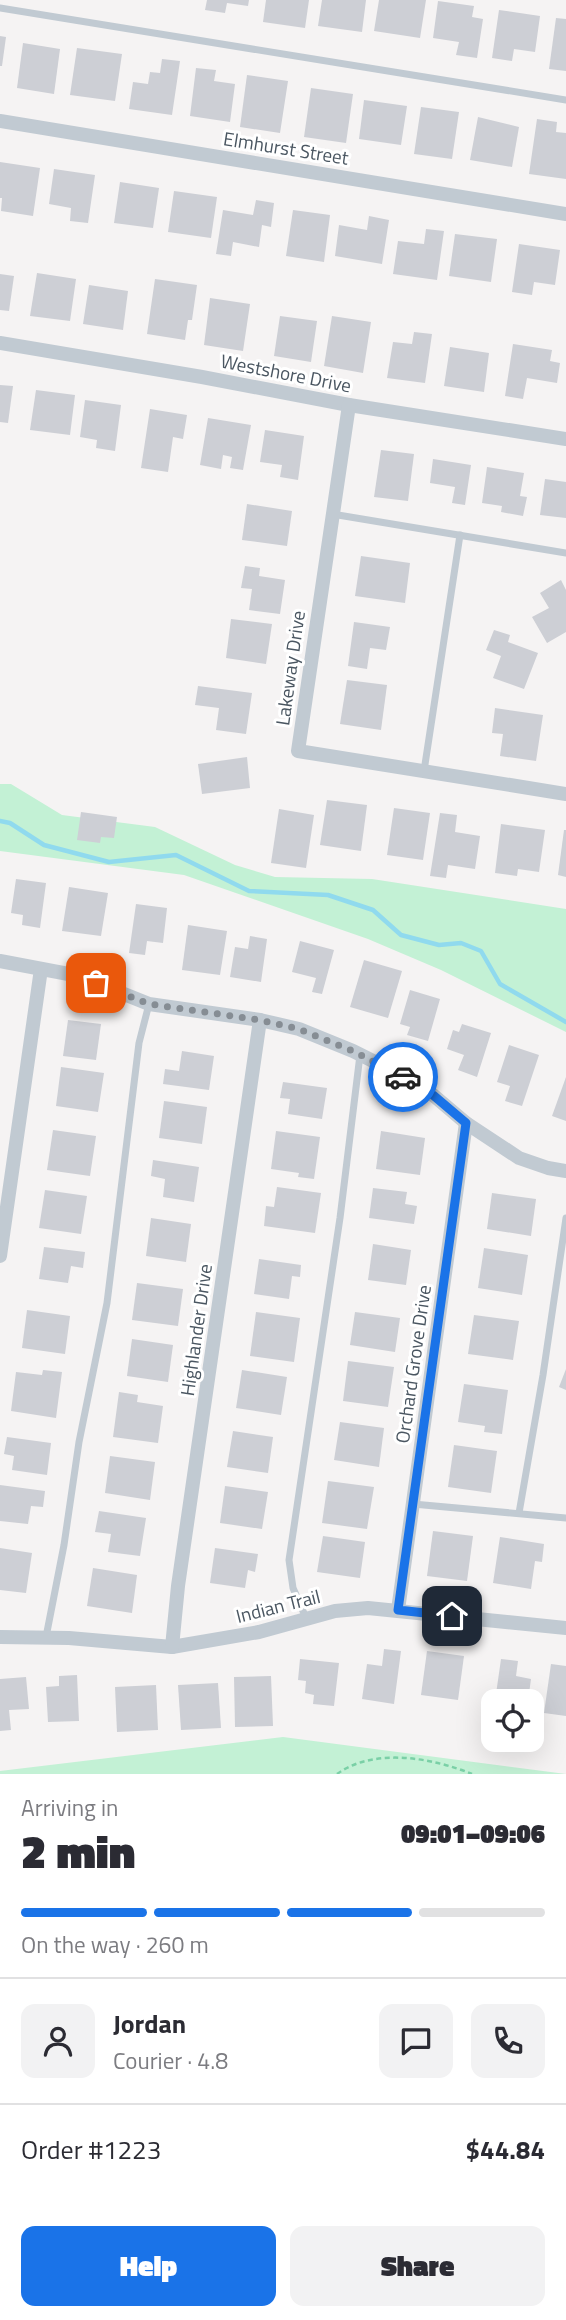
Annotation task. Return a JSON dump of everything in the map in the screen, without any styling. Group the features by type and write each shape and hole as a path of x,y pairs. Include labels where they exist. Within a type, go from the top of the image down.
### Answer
{"street":[{"name":"Elmhurst Street","path":"0,121 566,214"},
{"name":"Westshore Drive","path":"0,343 349,405 566,439"},
{"name":"Lakeway Drive","path":"349,405 298,751 566,794"},
{"path":"0,961 79,976 149,1004 260,1020 299,1029 397,1073 433,1095 466,1123 519,1158 566,1171"},
{"path":"0,1256 41,969"},
{"name":"Highlander Drive","path":"172,1647 178,1586 260,1020"},
{"name":"Orchard Grove Drive","path":"398,1610 466,1123"},
{"name":"Indian Trail","path":"0,1637 46,1637 172,1647 259,1632 335,1611 368,1608 566,1628"}],"lane":[{"path":"0,8 566,100"},
{"path":"332,514 566,552"},
{"path":"424,771 460,535"},
{"path":"46,1637 64,1545 79,1442 107,1303 139,1043 149,1004"},
{"path":"306,1619 293,1588 289,1560 340,1218 360,1055"},
{"path":"519,1513 563,1270 566,1218"},
{"path":"413,1503 566,1518"}],"path":[{"path":"337,1774 361,1763 398,1758 437,1762 472,1774"}],"green space":[{"path":"0,784 11,784 62,815 155,827 235,865 275,877 372,879 566,909 566,1032 441,970 368,939 184,875 0,851"},
{"path":"283,1737 566,1774 0,1774 0,1771"}],"building":[{"path":"207,0 249,0 248,6 227,3 225,13 205,10"},
{"path":"266,0 309,0 305,28 263,22"},
{"path":"322,0 366,0 362,32 318,26"},
{"path":"379,0 426,0 420,38 374,31"},
{"path":"438,1 474,6 472,17 483,19 477,58 456,55 459,42 433,38"},
{"path":"499,10 540,16 535,52 514,49 512,61 492,58"},
{"path":"556,18 566,19 566,71 549,69"},
{"path":"0,36 6,37 2,66 0,66"},
{"path":"23,43 60,49 54,94 17,88"},
{"path":"77,48 122,54 115,101 70,95"},
{"path":"162,59 180,61 172,115 129,109 133,82 148,84 150,72 160,73"},
{"path":"196,68 216,70 214,81 235,84 230,122 190,116"},
{"path":"247,75 288,81 280,133 240,127"},
{"path":"311,88 353,94 346,143 304,137"},
{"path":"364,100 407,106 401,145 359,139"},
{"path":"421,107 459,112 452,159 414,154"},
{"path":"478,117 519,127 512,167 470,160"},
{"path":"537,119 557,122 556,132 566,133 566,179 529,174"},
{"path":"0,162 40,168 33,216 1,211"},
{"path":"54,169 95,175 88,223 70,221 71,208 49,204"},
{"path":"120,182 159,188 153,228 114,223"},
{"path":"174,191 217,197 211,238 168,232"},
{"path":"256,200 274,203 271,227 262,225 259,247 233,242 231,256 216,254 223,210 253,215"},
{"path":"293,210 330,215 324,262 286,256"},
{"path":"369,216 389,220 382,264 335,256 339,225 367,230"},
{"path":"426,229 444,231 437,280 393,274 398,241 424,244"},
{"path":"455,234 497,239 491,282 449,276"},
{"path":"519,244 560,250 555,285 534,282 532,295 512,292"},
{"path":"37,273 76,279 70,321 30,316"},
{"path":"0,274 14,276 9,311 0,310"},
{"path":"155,279 197,285 192,320 188,320 185,340 147,334"},
{"path":"89,285 128,291 123,330 83,324"},
{"path":"210,298 250,304 243,351 204,345"},
{"path":"280,316 317,321 311,362 274,356"},
{"path":"332,316 371,322 363,373 324,366"},
{"path":"414,332 432,334 425,383 387,378 393,342 412,344"},
{"path":"513,344 552,350 550,361 560,363 557,383 527,378 523,399 505,396"},
{"path":"450,347 489,353 484,392 444,386"},
{"path":"0,385 13,386 8,423 0,422"},
{"path":"36,390 75,395 70,435 30,430"},
{"path":"85,400 121,405 115,451 96,448 97,440 80,437"},
{"path":"150,409 187,415 183,439 173,437 168,472 141,468"},
{"path":"208,418 251,425 243,470 230,468 232,457 223,455 221,469 200,465"},
{"path":"265,430 304,436 298,480 280,477 282,465 260,462"},
{"path":"381,450 414,454 408,501 374,497"},
{"path":"433,459 471,465 465,505 452,503 455,487 430,483"},
{"path":"487,467 524,473 520,496 527,497 523,516 501,512 502,506 482,503"},
{"path":"545,479 566,482 566,518 540,515"},
{"path":"247,504 292,511 287,546 242,540"},
{"path":"361,556 410,563 405,603 355,596"},
{"path":"245,566 260,568 259,576 285,580 280,614 249,610 252,589 241,588"},
{"path":"561,580 566,590 566,632 547,643 532,617 549,608 540,593"},
{"path":"231,619 272,624 266,664 226,658"},
{"path":"354,622 390,627 386,650 370,648 367,669 348,666"},
{"path":"494,630 510,635 508,642 538,653 524,689 493,678 501,656 486,650"},
{"path":"347,680 387,685 381,730 340,724"},
{"path":"198,686 252,693 246,734 216,730 219,708 195,705"},
{"path":"495,708 543,715 536,761 500,756 503,734 492,733"},
{"path":"247,757 250,788 202,794 198,764"},
{"path":"327,800 367,805 361,851 320,845"},
{"path":"394,808 430,813 423,860 387,855"},
{"path":"279,809 314,815 306,868 271,863"},
{"path":"81,812 117,817 114,838 101,837 100,843 77,840"},
{"path":"440,813 457,815 455,832 480,836 475,869 448,865 446,878 430,876"},
{"path":"501,824 545,830 539,872 518,869 517,876 495,873"},
{"path":"566,830 566,877 558,875"},
{"path":"16,879 46,883 40,928 22,925 23,915 11,913"},
{"path":"69,887 108,893 101,936 62,931"},
{"path":"136,904 167,908 163,943 147,941 145,955 129,953"},
{"path":"188,925 227,931 220,975 182,970"},
{"path":"250,936 267,939 261,982 230,977 235,947 248,949"},
{"path":"300,941 334,950 322,994 312,992 316,978 292,972"},
{"path":"364,960 402,971 388,1018 350,1007"},
{"path":"410,990 440,999 428,1041 407,1035 410,1027 400,1024"},
{"path":"68,1020 101,1024 96,1060 63,1056"},
{"path":"462,1024 491,1033 477,1077 458,1070 464,1055 447,1049 453,1030 459,1032"},
{"path":"509,1045 539,1055 522,1106 505,1101 510,1086 497,1082"},
{"path":"182,1051 214,1056 209,1090 163,1084 165,1069 179,1071"},
{"path":"61,1067 104,1073 98,1112 56,1106"},
{"path":"566,1077 566,1121 552,1116"},
{"path":"283,1082 327,1088 322,1119 288,1114 290,1099 280,1098"},
{"path":"164,1101 207,1107 202,1144 159,1138"},
{"path":"53,1130 96,1136 90,1176 47,1170"},
{"path":"276,1131 320,1137 314,1179 298,1177 299,1173 271,1169"},
{"path":"381,1131 425,1138 420,1175 376,1169"},
{"path":"153,1160 199,1167 194,1202 163,1197 165,1179 151,1176"},
{"path":"277,1187 321,1193 315,1233 264,1226 266,1206 274,1207"},
{"path":"373,1188 407,1192 405,1204 417,1206 414,1224 369,1218"},
{"path":"45,1190 87,1196 81,1234 39,1228"},
{"path":"492,1193 536,1199 531,1236 487,1229"},
{"path":"151,1218 191,1224 186,1262 146,1256"},
{"path":"373,1244 411,1250 406,1285 368,1280"},
{"path":"44,1247 85,1252 83,1268 71,1266 68,1283 39,1279"},
{"path":"484,1248 528,1255 522,1295 478,1288"},
{"path":"259,1259 301,1265 300,1277 292,1276 289,1299 254,1294"},
{"path":"137,1283 183,1289 178,1326 132,1320"},
{"path":"27,1310 70,1316 65,1354 22,1348"},
{"path":"256,1312 300,1318 294,1362 250,1356"},
{"path":"355,1312 400,1318 395,1352 350,1345"},
{"path":"474,1315 519,1321 513,1360 468,1354"},
{"path":"132,1339 173,1345 168,1382 127,1376"},
{"path":"348,1361 394,1367 388,1407 343,1401"},
{"path":"566,1369 566,1390 559,1387"},
{"path":"43,1370 62,1372 56,1418 11,1411 16,1372 42,1375"},
{"path":"242,1370 287,1377 281,1415 236,1408"},
{"path":"464,1384 508,1390 502,1434 484,1432 485,1426 458,1422"},
{"path":"119,1392 138,1395 137,1402 163,1406 158,1443 113,1437"},
{"path":"340,1422 384,1428 379,1467 334,1460"},
{"path":"233,1431 273,1437 268,1473 227,1467"},
{"path":"7,1437 51,1443 47,1475 12,1470 14,1456 4,1454"},
{"path":"454,1445 497,1451 491,1493 448,1487"},
{"path":"110,1456 155,1462 150,1500 105,1493"},
{"path":"328,1481 374,1487 367,1529 322,1523"},
{"path":"0,1485 45,1491 43,1507 31,1506 28,1524 0,1521"},
{"path":"225,1486 268,1492 262,1529 220,1523"},
{"path":"99,1511 146,1518 140,1556 108,1552 111,1534 95,1532"},
{"path":"433,1531 473,1536 467,1581 427,1576"},
{"path":"323,1536 365,1542 360,1578 317,1572"},
{"path":"500,1537 544,1544 542,1562 535,1561 531,1589 493,1583"},
{"path":"0,1548 32,1553 26,1593 0,1590"},
{"path":"215,1548 258,1554 255,1572 248,1570 245,1588 210,1583"},
{"path":"93,1568 137,1575 132,1613 87,1606"},
{"path":"384,1649 401,1651 394,1704 362,1699 367,1664 382,1666"},
{"path":"427,1651 464,1656 458,1700 421,1695"},
{"path":"300,1659 339,1663 334,1706 313,1704 314,1695 305,1693 306,1681 298,1680"},
{"path":"501,1659 518,1661 516,1676 531,1679 530,1689 497,1689"},
{"path":"551,1664 566,1666 566,1716 544,1713"},
{"path":"77,1675 79,1721 48,1722 46,1687 59,1686 59,1676"},
{"path":"271,1676 273,1726 235,1727 234,1677"},
{"path":"26,1677 29,1709 9,1710 11,1730 0,1731 0,1679"},
{"path":"218,1683 221,1728 181,1730 178,1685"},
{"path":"156,1685 158,1730 117,1732 115,1687"}],"waterway":[{"path":"0,821 10,823 44,845 109,862 176,855 249,891 328,895 373,910 401,935 439,945 461,943 481,951 500,984 566,1022"}],"way so far":[{"path":"96,983 149,1004 260,1020 299,1029 353,1051 403,1077"}],"route":[{"path":"403,1077 433,1095 466,1123 398,1610 452,1616"}]}
